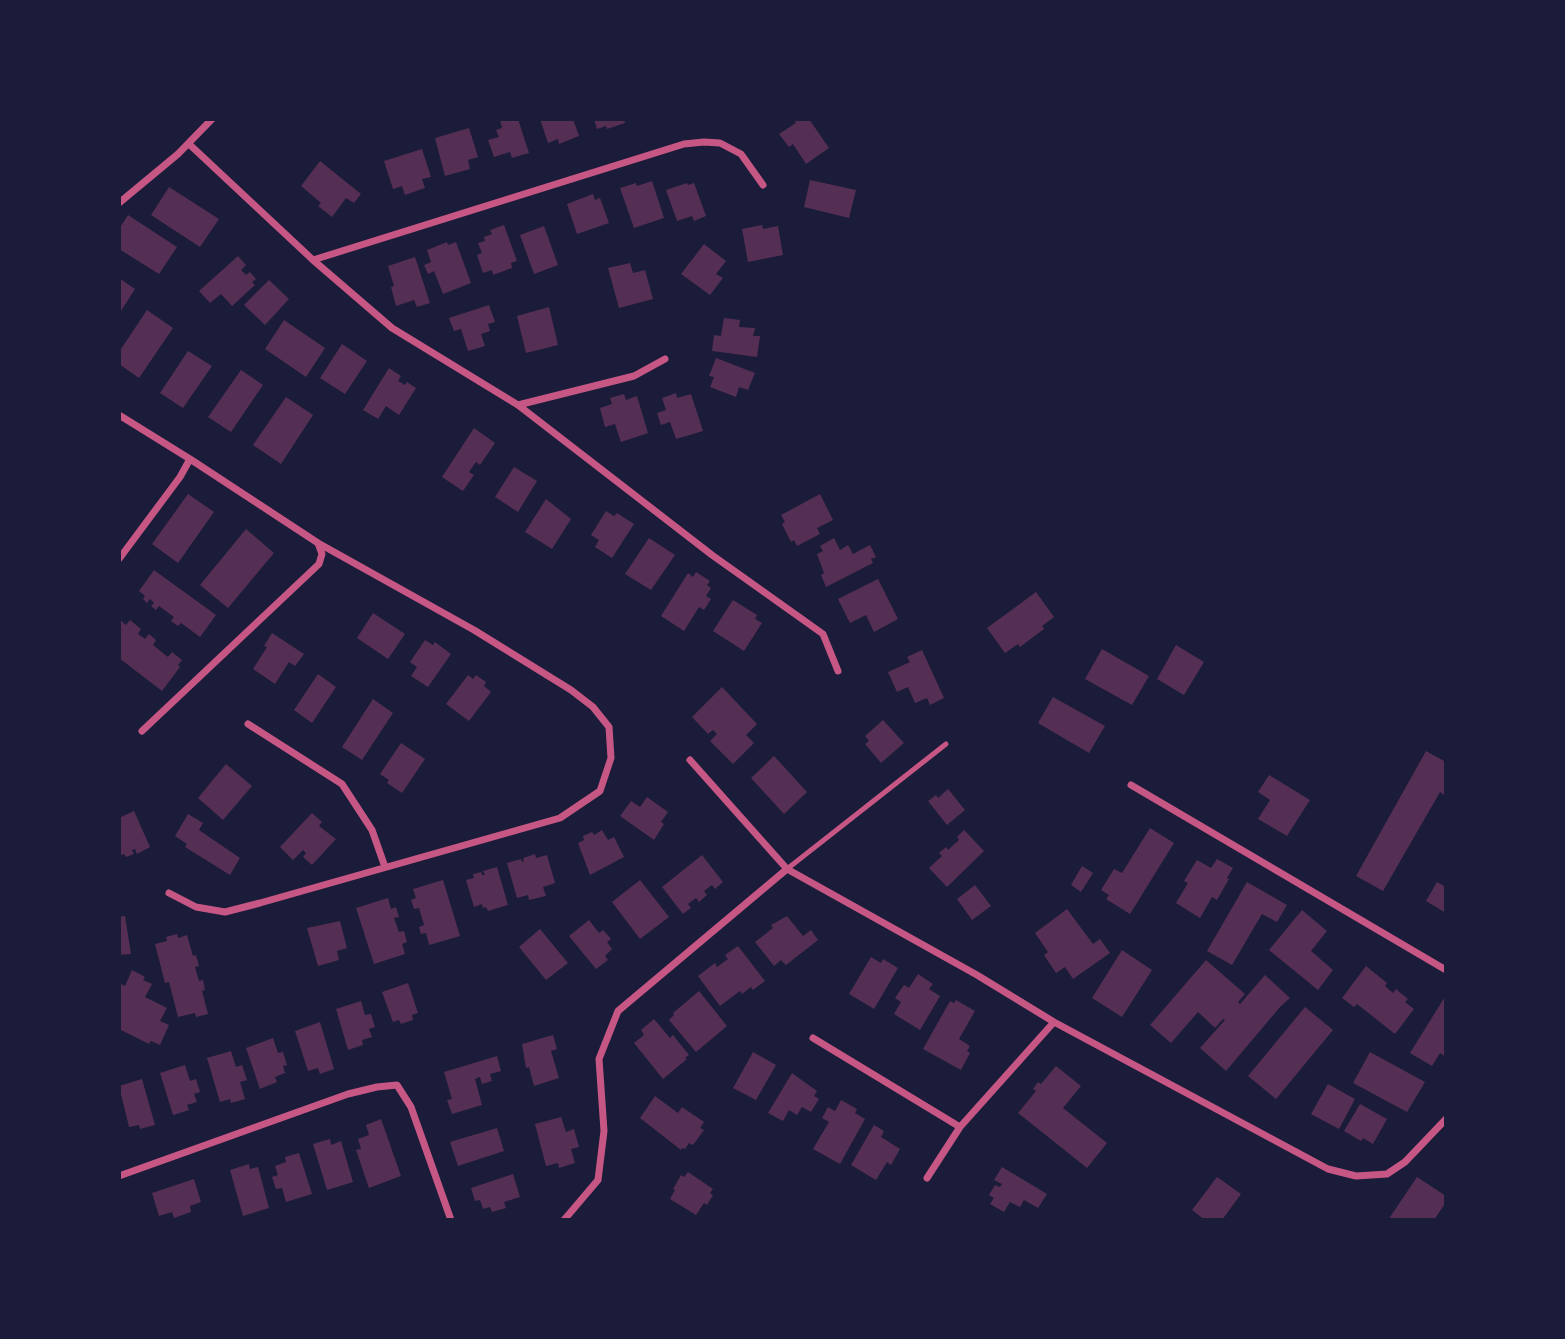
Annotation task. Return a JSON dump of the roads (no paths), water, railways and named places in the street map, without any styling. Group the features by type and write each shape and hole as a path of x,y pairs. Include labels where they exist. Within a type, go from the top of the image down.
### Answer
{"street":[{"path":"119,203 189,144 212,119"},
{"path":"189,144 313,260 392,328 519,405 712,555 823,634 838,671"},
{"path":"313,260 684,144 720,144 741,154 763,185"},
{"path":"519,405 634,376 665,359"},
{"path":"119,415 318,543 462,623 572,690 593,707 609,727 611,758 600,791 560,818 225,912 196,907 169,893"},
{"path":"119,559 190,459"},
{"path":"142,731 319,564 323,554 318,543"},
{"path":"248,724 342,784 372,830 385,867"},
{"path":"690,760 787,869 1054,1021 1328,1169 1356,1176 1387,1174 1418,1150 1446,1119"},
{"path":"1131,785 1446,970"},
{"path":"564,1220 598,1180 604,1131 599,1059 618,1011 787,869"},
{"path":"927,1178 960,1128 1054,1021"},
{"path":"813,1038 960,1128"},
{"path":"119,1176 348,1094 397,1085 411,1107 451,1220"}],"lane":[{"path":"787,869 946,744"}]}
